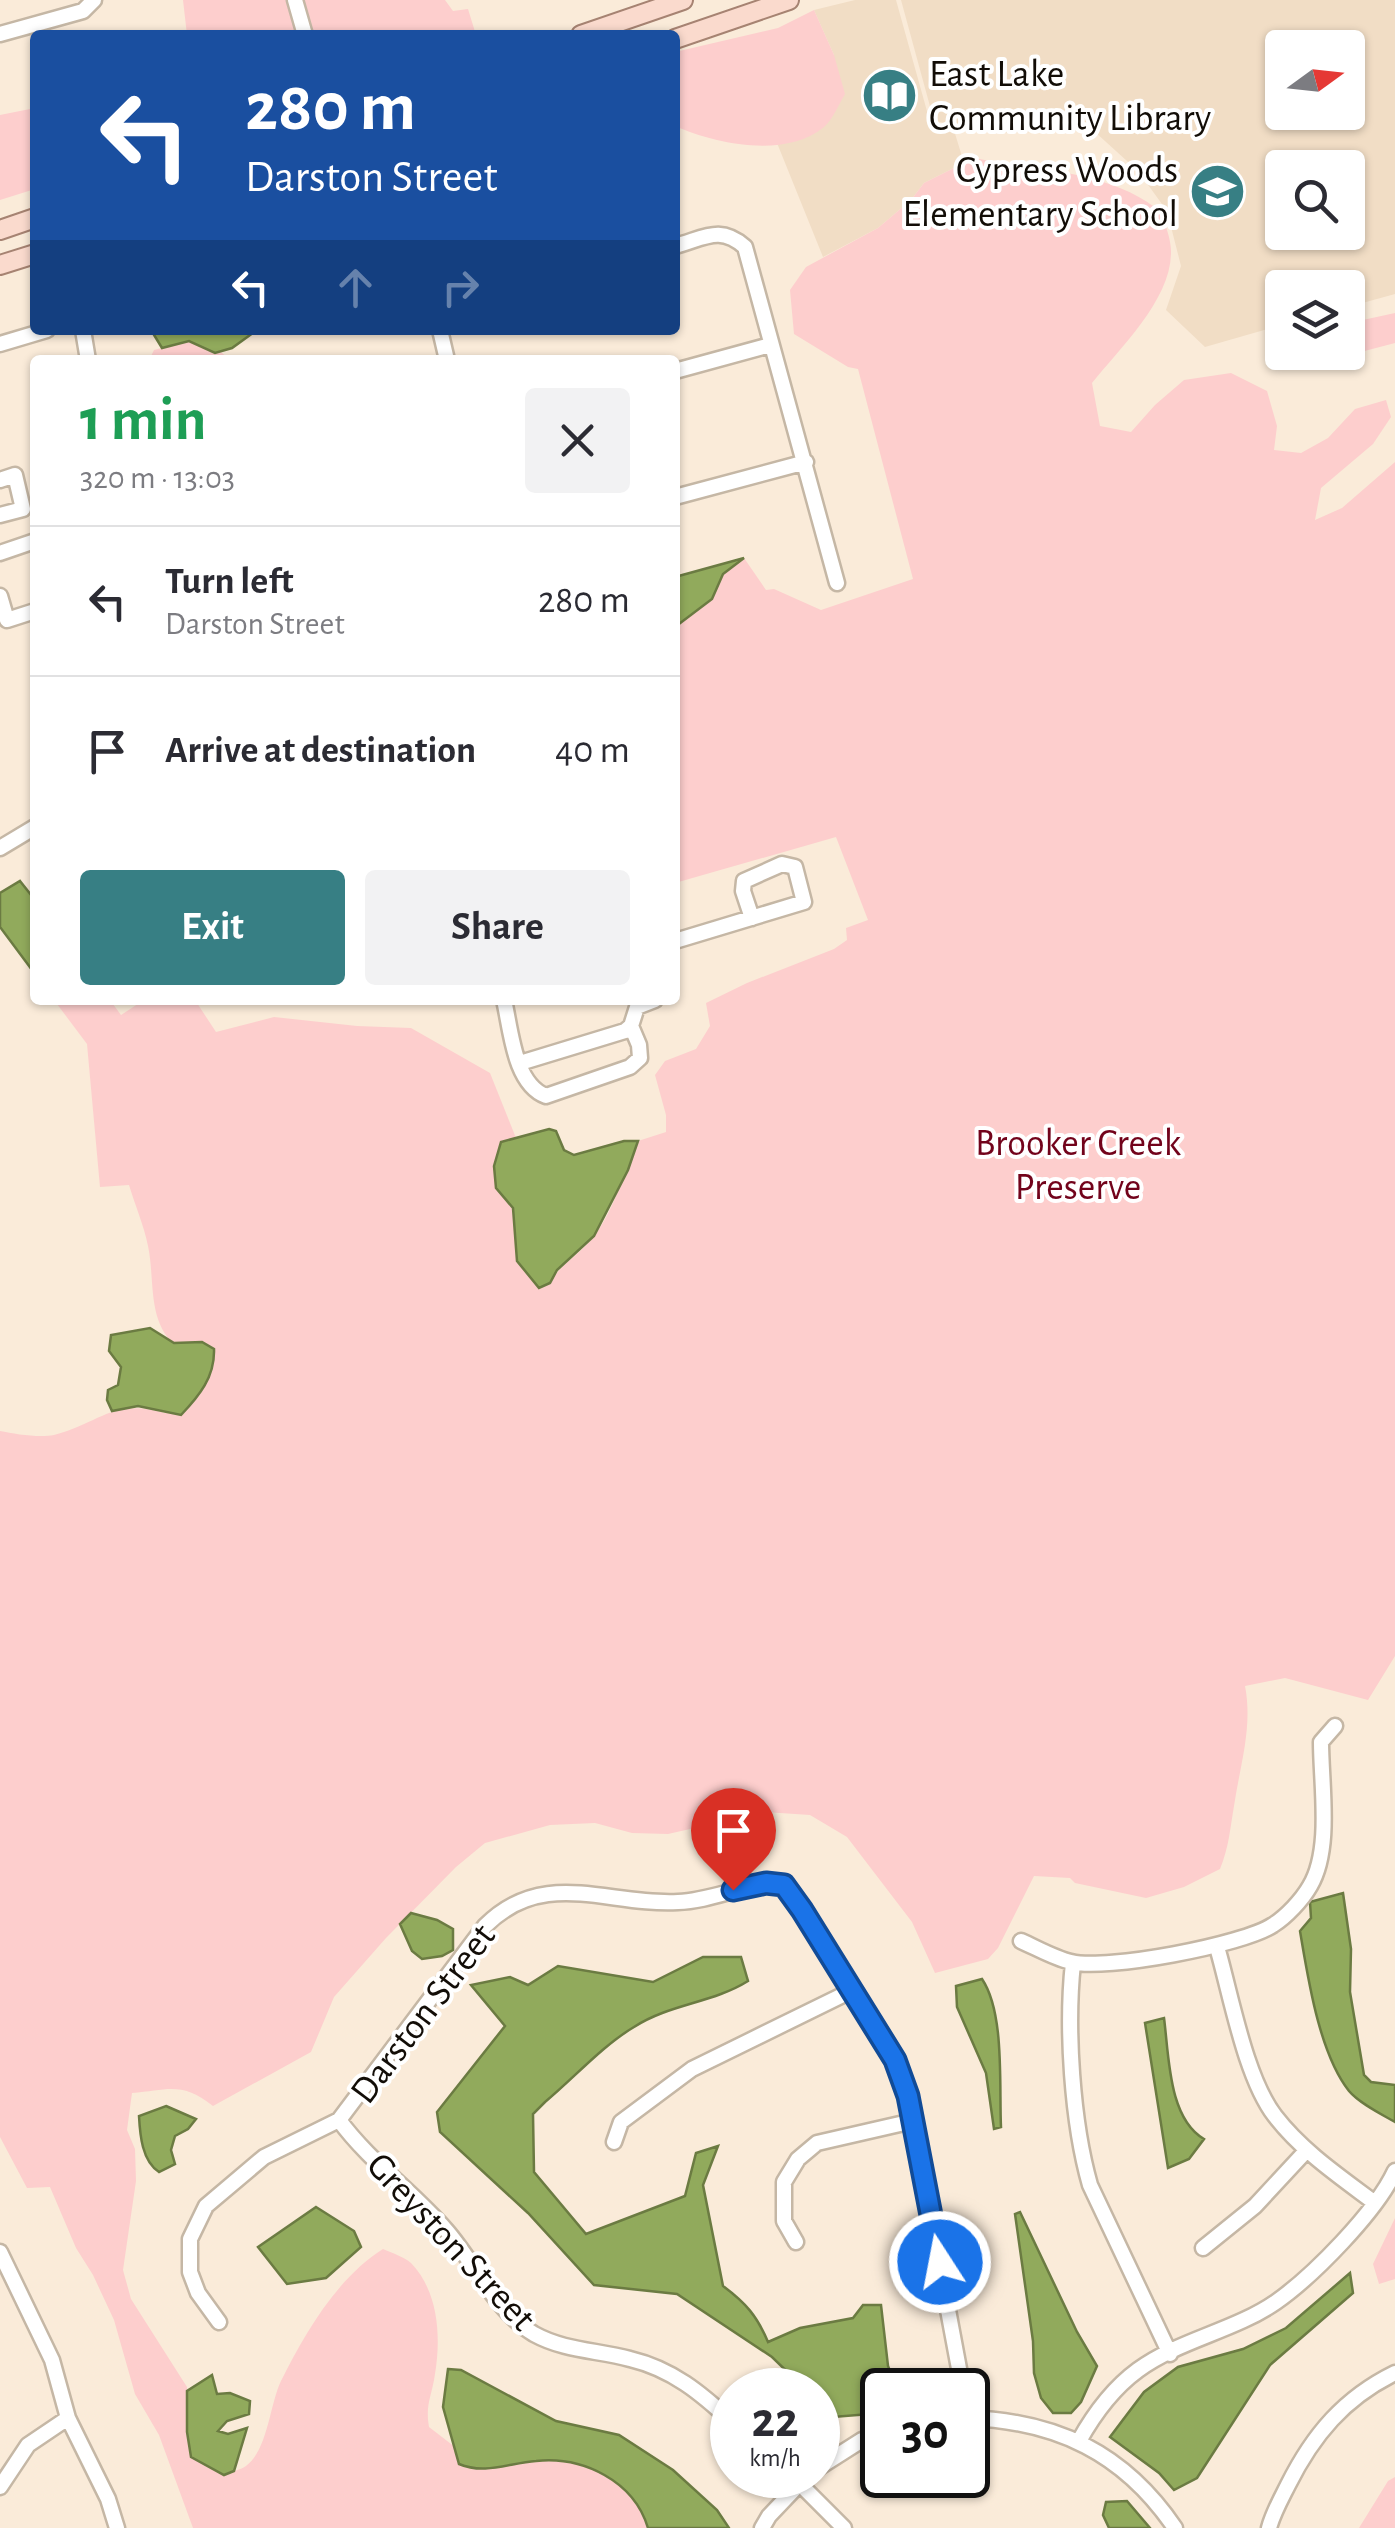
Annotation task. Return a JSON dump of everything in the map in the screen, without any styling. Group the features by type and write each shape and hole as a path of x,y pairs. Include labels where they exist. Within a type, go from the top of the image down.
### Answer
{"main road":[{"path":"596,30 684,0"},
{"path":"680,37 789,0"},
{"path":"0,230 30,220"},
{"path":"0,266 30,256"}],"street":[{"path":"0,34 83,11 94,0"},
{"path":"295,0 304,30"},
{"path":"680,245 730,234 745,248 837,583"},
{"path":"0,344 30,335"},
{"path":"680,370 770,344"},
{"path":"680,496 806,462"},
{"path":"0,480 15,476 23,509 0,516"},
{"path":"0,552 30,543"},
{"path":"0,596 7,620 30,613"},
{"path":"0,848 30,830"},
{"path":"680,939 752,918 804,902 795,866 782,864 744,881 743,891 752,918"},
{"path":"505,1005 520,1064 533,1092 546,1096 630,1067 640,1058 631,1026"},
{"path":"520,1064 625,1031 643,1005"},
{"path":"1021,1942 1073,1963 1112,1962 1217,1947 1272,1926 1309,1887 1322,1848 1321,1742 1335,1726"},
{"name":"Darston Street","path":"219,2322 198,2293 190,2272 190,2238 206,2206 264,2157 339,2120 485,1926 509,1905 530,1896 557,1892 684,1902 778,1883 791,1893 895,2060 908,2096 924,2170 959,2368"},
{"path":"1217,1947 1260,2090 1273,2114 1306,2151 1375,2203"},
{"path":"1073,1963 1070,1994 1074,2070 1085,2168 1170,2354"},
{"path":"614,2142 621,2122 692,2069 853,1990"},
{"name":"Greyston Street","path":"339,2120 447,2231 520,2325 553,2343 630,2359 670,2373 710,2402"},
{"path":"796,2242 784,2221 784,2182 798,2159 817,2143 912,2121"},
{"path":"1203,2248 1254,2206 1306,2151"},
{"path":"1079,2441 1094,2413 1140,2369 1276,2302 1322,2262 1375,2203 1395,2171"},
{"path":"0,2252 52,2360 68,2418 108,2499 117,2528"},
{"path":"1268,2528 1312,2441 1332,2416 1365,2388 1395,2373"},
{"path":"0,2487 28,2445 68,2418"},
{"path":"990,2418 1026,2423 1079,2441 1109,2457 1158,2504 1174,2528"},
{"path":"762,2528 784,2498"},
{"path":"818,2498 844,2528"}],"shaded area":[{"path":"855,0 896,0 930,122 953,127 964,163 924,183 911,200 878,228 823,257 777,143 803,138 834,55 814,10"},
{"name":"Cypress Woods Elementary School","path":"901,0 1395,0 1395,294 1365,302 1365,270 1265,270 1265,330 1205,347 1166,310 1181,266 1167,211 1138,171 1095,132 1063,121 1036,132 1005,133 934,121"},
{"path":"154,335 250,335 232,348 215,353 189,341 162,348"},
{"path":"744,558 723,574 712,599 680,623 680,576"},
{"path":"20,881 30,894 30,967 0,927 0,893"},
{"path":"549,1129 556,1131 564,1150 574,1155 638,1141 628,1170 594,1236 557,1270 550,1283 539,1288 517,1261 513,1208 496,1188 494,1166 501,1142"},
{"path":"150,1328 174,1343 202,1342 214,1349 209,1377 181,1415 138,1406 112,1411 107,1400 108,1390 118,1385 121,1367 109,1351 111,1335"},
{"path":"1343,1893 1351,1949 1350,1992 1364,2075 1371,2082 1395,2085 1395,2122 1349,2091 1330,2057 1311,1992 1300,1931 1311,1918 1310,1902"},
{"path":"411,1913 453,1929 453,1950 422,1959 412,1951 400,1924"},
{"path":"703,1957 741,1957 748,1981 648,2019 599,2053 533,2114 534,2172 586,2234 685,2196 696,2153 718,2146 703,2185 723,2286 750,2311 768,2342 800,2328 853,2318 863,2305 881,2305 889,2368 860,2368 860,2415 840,2416 840,2368 783,2368 677,2294 594,2285 528,2213 440,2132 437,2112 505,2026 471,1985 510,1977 528,1985 558,1966 653,1982"},
{"path":"982,1979 998,2030 1001,2127 994,2129 986,2073 957,2007 956,1986"},
{"path":"1164,2018 1177,2101 1192,2129 1204,2139 1189,2159 1168,2168 1145,2023"},
{"path":"166,2106 196,2119 175,2136 171,2150 175,2164 159,2172 145,2154 139,2116"},
{"path":"316,2207 354,2231 361,2247 326,2278 287,2284 258,2247"},
{"path":"1020,2212 1097,2366 1081,2402 1071,2413 1053,2413 1041,2398 1034,2373 1015,2214"},
{"path":"1350,2273 1353,2293 1270,2365 1197,2478 1174,2490 1159,2473 1110,2437 1144,2392 1178,2367 1243,2349 1286,2328"},
{"path":"448,2369 461,2370 556,2421 619,2435 673,2470 717,2510 729,2528 648,2528 641,2511 619,2485 571,2463 536,2461 488,2468 459,2464 443,2407"},
{"path":"212,2375 217,2394 230,2393 250,2401 249,2414 227,2421 218,2431 228,2434 247,2428 234,2471 224,2475 191,2457 187,2432 187,2391"},
{"path":"1127,2501 1150,2528 1109,2528 1103,2515 1106,2502"}],"green space":[{"path":"183,0 289,0 298,30 186,30"},
{"path":"301,0 445,0 453,11 468,9 474,30 310,30"},
{"path":"814,10 834,55 845,94 824,127 808,137 771,145 730,143 680,128 680,51 778,28"},
{"path":"30,109 30,191 0,200 0,115"},
{"name":"Brooker Creek Preserve","path":"974,158 1097,180 1142,199 1162,213 1171,246 1169,269 1154,305 1092,383 1100,426 1131,432 1184,380 1231,373 1267,391 1277,426 1274,450 1301,453 1328,438 1355,409 1386,400 1391,417 1373,444 1321,488 1315,520 1342,508 1395,462 1395,1656 1368,1700 1285,1678 1245,1686 1245,1746 1220,1869 1184,1887 1146,1898 1075,1883 1070,1878 1034,1876 998,1948 988,1959 935,1973 912,1922 847,1837 810,1815 765,1812 668,1834 632,1833 595,1823 550,1825 485,1843 456,1867 334,1997 311,2052 213,2106 183,2090 132,2093 127,2130 135,2149 136,2181 123,2270 131,2299 187,2387 188,2400 224,2474 253,2459 264,2438 277,2390 312,2326 351,2275 383,2249 411,2263 432,2301 438,2346 428,2406 429,2427 455,2447 460,2464 488,2468 554,2461 588,2468 619,2485 631,2497 648,2528 193,2528 159,2435 135,2394 114,2320 76,2248 50,2187 27,2188 0,2137 0,1431 48,1436 119,1410 165,1413 174,1344 165,1334 156,1311 148,1246 129,1185 100,1187 87,1044 58,1005 114,1005 121,1015 136,1005 198,1005 216,1032 274,1017 411,1028 490,1073 516,1138 501,1142 494,1166 496,1188 513,1208 516,1230 550,1283 601,1225 638,1141 666,1132 666,1115 655,1075 665,1061 696,1049 710,1026 706,1003 834,949 847,940 846,928 868,920 836,837 680,882 680,623 712,599 723,574 744,558 766,590 774,589 821,610 913,579 858,369 848,367 794,334 790,290 806,267 878,228 911,200 924,183"},
{"path":"1395,313 1395,343 1365,351 1365,320"},
{"path":"189,341 224,355 152,355 154,350"},
{"path":"1395,2218 1395,2279 1379,2284 1373,2264"},
{"path":"1395,2477 1395,2528 1359,2528 1388,2481"}],"place":[{"name":"East Lake Community Library","path":"890,95"},
{"name":"Cypress Woods Elementary School","path":"1217,191"}],"route":[{"path":"733,1890 766,1883 784,1885 881,2033 908,2096 940,2262"}]}
